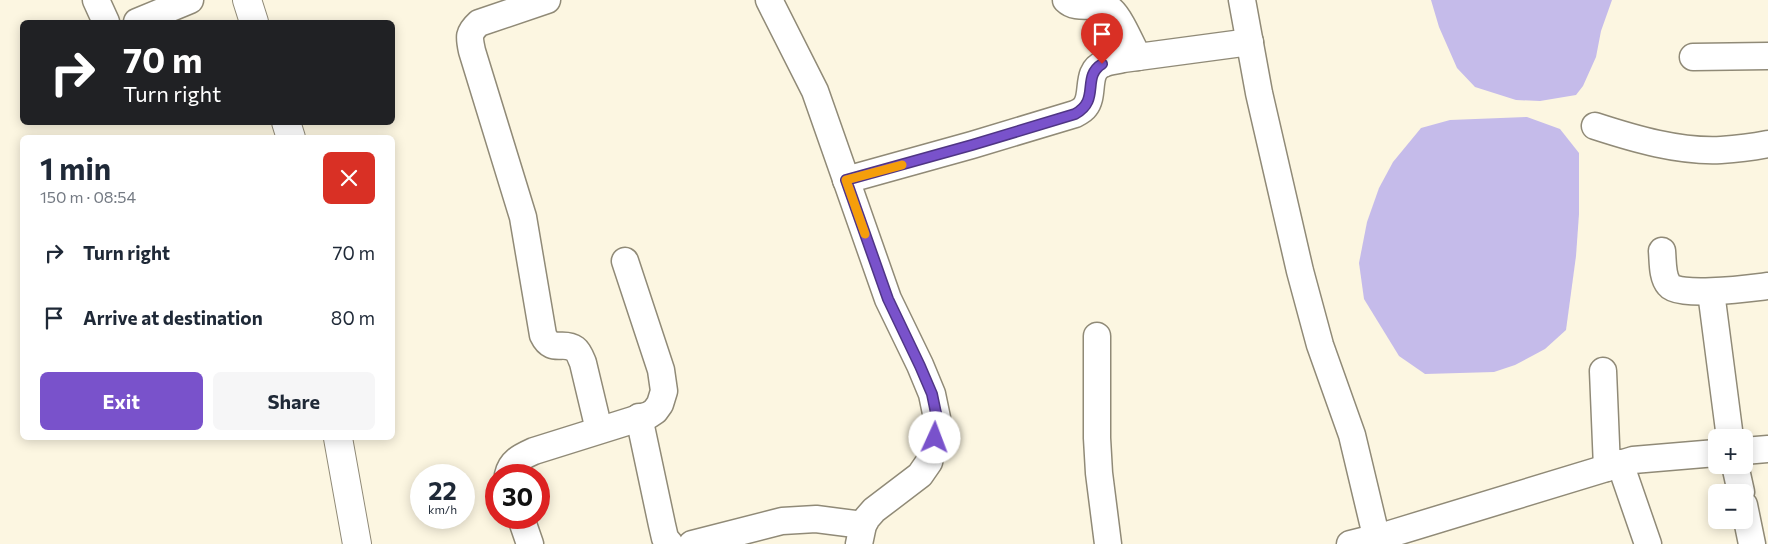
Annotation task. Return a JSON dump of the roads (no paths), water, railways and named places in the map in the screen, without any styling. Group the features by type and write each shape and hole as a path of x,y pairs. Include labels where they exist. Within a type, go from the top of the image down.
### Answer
{"street":[{"path":"96,0 105,20"},
{"path":"247,0 253,20"},
{"path":"547,0 480,23 472,29 470,38 472,51 523,217 543,335 546,342 552,345 570,346 575,348 579,354 583,363 599,430"},
{"path":"692,544 782,521 816,519 861,534 874,510 920,475 929,462 935,438 937,418 932,394 888,299 815,91 769,0"},
{"path":"1066,0 1074,5 1100,6 1111,10 1138,57"},
{"path":"1242,0 1259,93 1300,271 1320,345 1352,435 1377,541"},
{"path":"142,20 180,4"},
{"path":"846,180 1075,114 1084,109 1088,102 1093,72 1102,64 1138,57 1250,42"},
{"path":"1693,57 1768,56"},
{"path":"1595,126 1622,135 1697,150 1720,150 1768,144"},
{"path":"1662,251 1665,277 1670,286 1676,290 1711,292 1768,286"},
{"path":"511,464 520,457 534,451 655,411 660,404 664,391 661,370 625,261"},
{"path":"1711,292 1729,429"},
{"path":"1097,336 1097,438 1108,544"},
{"path":"1603,371 1614,465 1648,544"},
{"path":"639,417 662,525 670,544"},
{"path":"338,440 357,544"},
{"path":"1753,450 1768,449"},
{"path":"1350,544 1377,541 1633,460 1708,454"},
{"path":"525,529 530,544"},
{"path":"1749,529 1752,544"}]}
